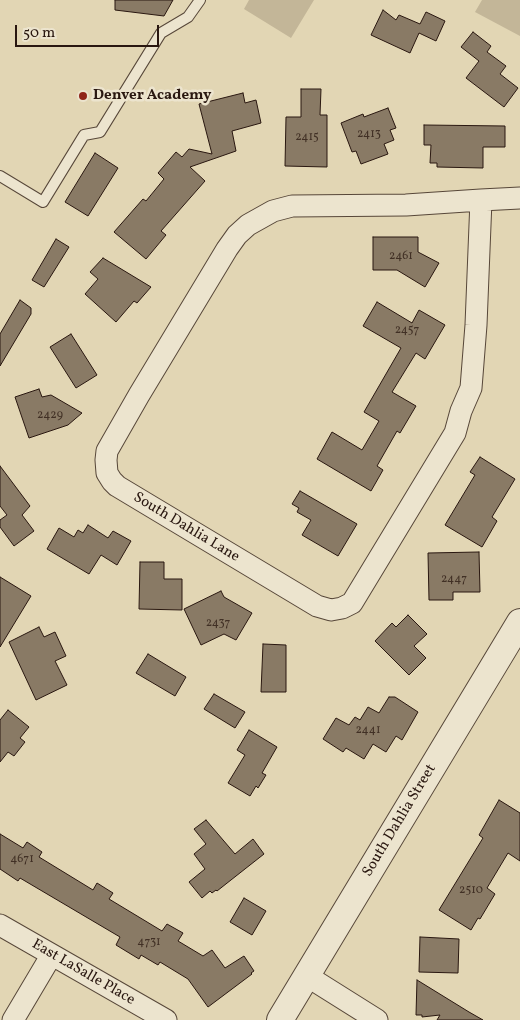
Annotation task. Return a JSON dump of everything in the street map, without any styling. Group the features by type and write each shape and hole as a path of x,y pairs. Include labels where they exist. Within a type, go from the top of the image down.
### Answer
{"street":[{"name":"South Dahlia Lane","path":"481,200 476,325 471,388 455,433 352,603 342,608 331,610 316,606 117,486 112,481 107,473 106,460 108,451 139,395 228,249 237,235 248,225 273,211 292,206 406,205 481,200 520,198"},
{"name":"South Dahlia Street","path":"280,1020 520,622"},
{"name":"East LaSalle Place","path":"0,925 51,956 166,1020"},
{"path":"13,1020 51,956"},
{"path":"307,976 377,1020"}],"lane":[{"path":"0,176 43,202 84,135 100,132 161,33 188,17 200,0"}],"shaded area":[{"path":"249,0 314,0 291,38 244,9"},
{"path":"482,0 520,0 520,36 475,12"}],"building":[{"path":"115,0 173,0 164,16 115,10"},
{"path":"383,10 396,20 399,15 420,24 426,12 445,21 436,41 419,33 410,53 371,35"},
{"path":"473,32 491,46 487,52 506,66 500,74 518,88 504,107 466,78 479,61 461,47"},
{"path":"301,89 321,89 320,115 327,115 327,167 285,166 286,117 301,117"},
{"path":"243,93 245,103 256,100 261,123 232,131 236,151 190,167 205,181 161,231 166,235 146,259 114,232 143,199 146,201 164,179 158,173 176,152 182,157 189,149 212,154 199,104"},
{"path":"388,108 396,128 390,130 394,140 384,144 388,154 361,164 356,151 352,152 341,123 363,114 364,117"},
{"path":"424,125 505,126 505,147 483,147 483,168 437,167 437,163 430,163 431,145 424,145"},
{"path":"95,153 118,168 88,216 65,202"},
{"path":"373,237 418,237 418,252 439,263 425,287 397,270 373,270"},
{"path":"56,239 69,247 44,287 32,280"},
{"path":"103,258 151,287 137,303 134,301 116,322 85,294 98,279 90,272"},
{"path":"20,300 31,308 31,314 0,366 0,334"},
{"path":"377,302 412,323 419,310 445,325 425,359 416,353 392,392 416,406 400,433 397,431 377,466 383,470 371,491 317,459 332,432 362,450 379,421 364,412 401,348 363,326"},
{"path":"71,334 97,375 76,388 50,347"},
{"path":"39,389 42,397 51,395 82,413 68,425 29,438 15,397"},
{"path":"480,457 515,479 492,517 497,521 482,547 445,525 475,475 470,472"},
{"path":"0,466 30,506 22,515 34,531 14,546 0,527 0,520 7,515 0,506"},
{"path":"300,491 357,524 338,556 302,535 311,520 297,512 299,508 292,504"},
{"path":"88,525 108,538 113,531 131,541 117,565 101,555 89,574 47,549 59,528 74,537 78,530 83,533"},
{"path":"479,552 480,592 453,592 453,600 429,600 428,553"},
{"path":"140,562 164,562 164,579 182,579 182,610 139,609"},
{"path":"0,577 31,596 0,647"},
{"path":"221,591 224,597 252,613 236,640 224,634 201,645 184,609"},
{"path":"408,615 427,634 414,646 426,658 409,675 375,641 392,623 396,627"},
{"path":"39,627 44,637 55,632 66,656 55,661 67,685 36,700 9,642"},
{"path":"263,644 286,645 286,692 261,692"},
{"path":"148,654 186,677 175,696 136,673"},
{"path":"214,694 245,712 235,728 204,709"},
{"path":"389,697 395,697 418,712 402,740 396,736 386,752 373,744 364,759 346,748 343,752 323,739 336,718 349,725 355,717 360,720 368,707 379,713"},
{"path":"8,710 29,727 20,738 25,742 14,756 8,752 0,762 0,720"},
{"path":"249,730 277,747 262,773 266,775 258,788 256,786 250,796 228,783 245,755 237,750"},
{"path":"499,800 520,813 520,861 508,853 487,888 495,894 471,930 439,910 483,838 479,835"},
{"path":"206,820 235,854 253,839 264,854 217,891 212,893 210,891 202,898 189,882 205,869 194,854 206,844 194,829"},
{"path":"0,834 23,848 27,842 42,852 39,857 93,890 97,883 113,893 109,899 162,931 167,924 183,933 178,941 203,956 212,950 225,968 244,956 254,971 208,1007 188,979 160,962 158,965 141,955 139,959 116,945 120,937 20,878 18,881 0,869"},
{"path":"244,898 266,911 252,935 230,922"},
{"path":"420,937 459,939 458,973 419,972"},
{"path":"417,980 483,1020 437,1020 440,1015 422,1017 422,1015 416,1015"}],"place":[{"name":"Denver Academy","path":"83,96"}]}
